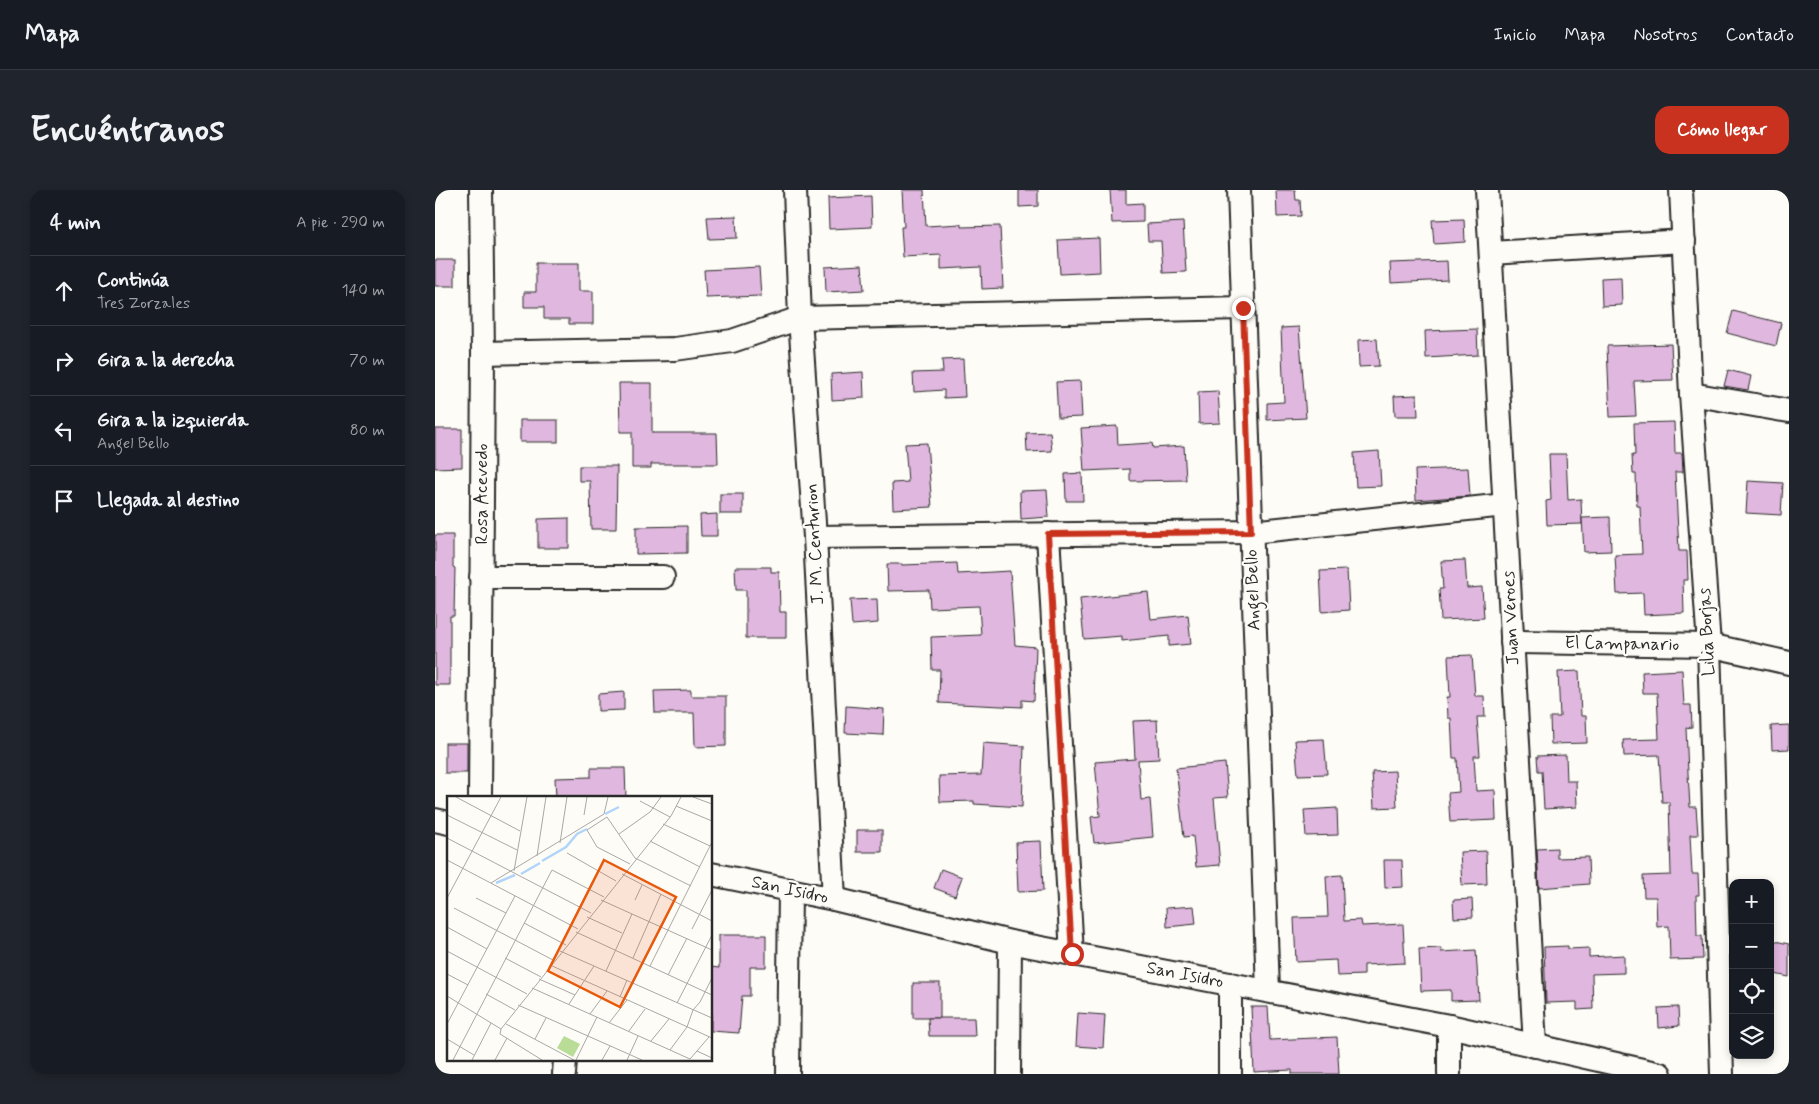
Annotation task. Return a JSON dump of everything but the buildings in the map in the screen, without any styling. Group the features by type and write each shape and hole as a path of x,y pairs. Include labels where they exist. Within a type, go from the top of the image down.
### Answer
{"street":[{"name":"Rosa Acevedo","path":"481,190 483,353 481,796"},
{"name":"J. M. Centurion","path":"795,190 834,899"},
{"name":"Angel Bello","path":"1239,190 1268,991"},
{"name":"Juan Veroes","path":"1487,190 1535,1046"},
{"name":"Lilia Borjas","path":"1681,190 1691,394 1709,645 1722,1074"},
{"path":"1491,253 1684,241"},
{"path":"483,353 675,349 732,340 801,318 1243,308"},
{"path":"1691,394 1789,411"},
{"path":"815,537 1251,532 1505,505"},
{"path":"1048,534 1072,954"},
{"path":"481,577 663,577"},
{"name":"El Campanario","path":"1513,642 1709,645 1789,663"},
{"name":"San Isidro","path":"713,874 834,899 1009,942 1449,1026 1660,1074"},
{"path":"788,1074 790,890"},
{"path":"1009,942 1009,1074"},
{"path":"1230,984 1230,1074"},
{"path":"1449,1026 1449,1074"}],"route":[{"path":"1072,954 1048,534 1251,532 1243,308"}]}
